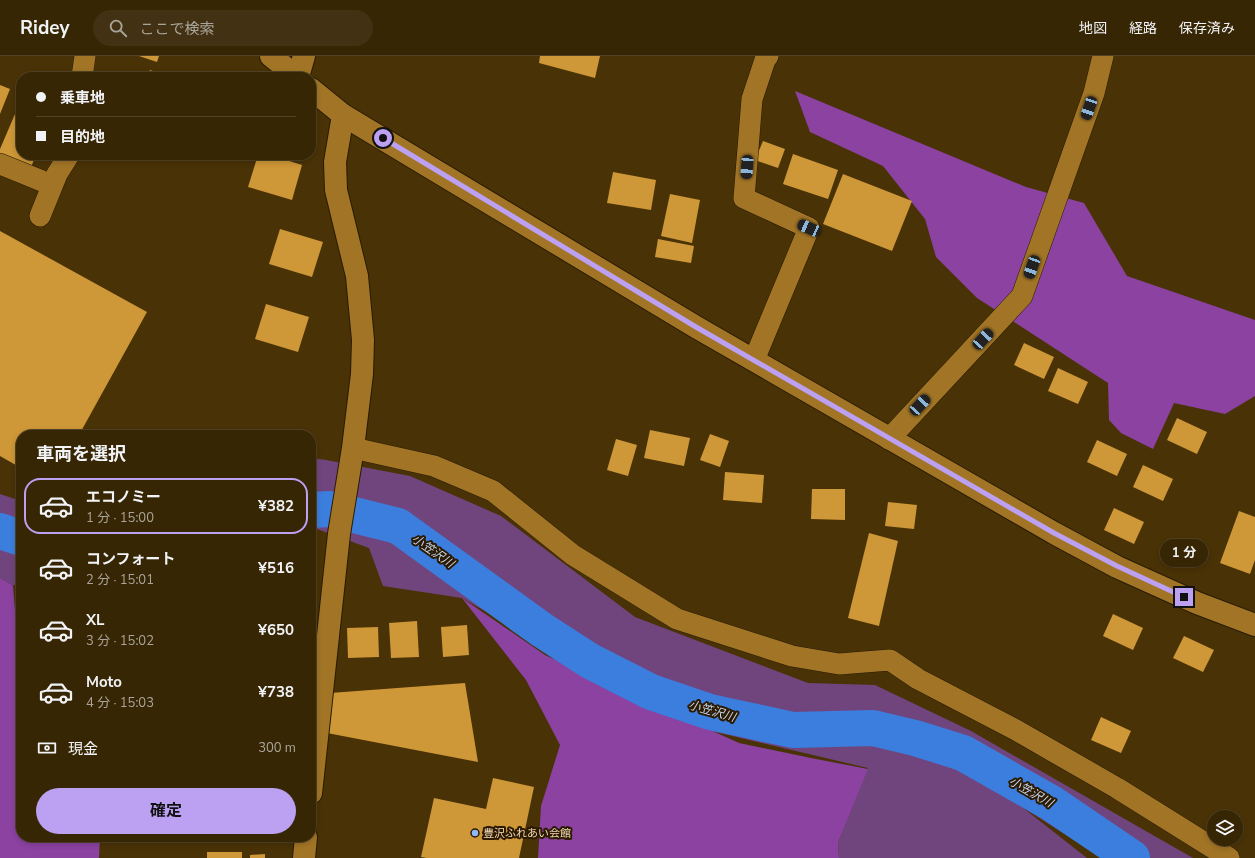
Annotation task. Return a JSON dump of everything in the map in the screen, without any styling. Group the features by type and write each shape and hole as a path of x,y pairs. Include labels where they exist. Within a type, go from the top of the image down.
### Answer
{"street":[{"path":"83,72 85,56"},
{"path":"271,56 291,72"},
{"path":"299,72 304,56"},
{"path":"754,360 809,228 744,198 752,99 765,60 768,56"},
{"path":"890,439 1022,296 1094,93 1103,56"},
{"path":"316,93 343,115 754,360 1054,533 1117,566 1197,603 1255,625"},
{"path":"316,747 339,534 353,448 362,374 363,340 357,276 336,190 335,162 343,115"},
{"path":"40,216 57,174 66,160"},
{"path":"0,164 52,185"},
{"path":"353,448 434,466 493,491 573,555 677,619 792,656 839,664 890,660 918,679 1016,730 1118,788 1229,858"},
{"path":"304,858 306,842"}],"shaded area":[{"path":"795,91 1026,187 1084,203 1127,276 1255,320 1255,396 1225,414 1174,403 1153,449 1121,433 1109,420 1108,383 977,298 936,257 925,219 883,166 810,132"},
{"path":"316,459 410,476 501,516 635,617 808,683 875,685 971,731 1193,858 1102,858 1022,807 1087,858 839,858 838,843 868,768 682,724 462,598 383,586 369,548 316,529"},
{"path":"0,494 16,499 16,585 13,585 0,578"},
{"path":"0,578 13,585 16,623 16,842 100,842 99,858 0,858"},
{"path":"462,598 545,655 739,743 868,769 838,843 839,858 538,858 541,806 560,745 526,680"}],"building":[{"path":"139,56 159,56 157,62"},
{"path":"540,56 600,56 595,78 539,63"},
{"path":"0,85 10,89 0,114"},
{"path":"16,112 16,160 34,160 31,167 0,155 0,149"},
{"path":"763,141 785,149 778,168 755,160"},
{"path":"793,154 838,170 828,199 783,184"},
{"path":"256,160 286,160 302,165 292,200 248,187"},
{"path":"613,172 656,180 651,210 607,203"},
{"path":"843,174 912,201 892,251 823,224"},
{"path":"670,194 700,200 692,243 661,236"},
{"path":"280,229 323,242 312,277 269,264"},
{"path":"0,231 147,312 82,430 16,430 16,465 0,456"},
{"path":"658,239 694,246 691,263 655,257"},
{"path":"266,304 309,317 298,352 255,339"},
{"path":"1024,343 1054,357 1044,379 1014,365"},
{"path":"1058,368 1088,382 1078,404 1048,391"},
{"path":"1177,418 1207,432 1197,454 1167,440"},
{"path":"650,430 690,438 684,466 644,458"},
{"path":"710,434 729,441 720,467 700,460"},
{"path":"616,439 637,445 628,476 607,470"},
{"path":"1097,440 1127,454 1117,476 1087,462"},
{"path":"1143,465 1173,479 1163,501 1133,487"},
{"path":"725,472 764,475 762,503 723,500"},
{"path":"812,489 845,489 845,520 811,519"},
{"path":"888,502 917,505 914,529 885,526"},
{"path":"1114,508 1144,522 1134,544 1104,530"},
{"path":"1239,511 1255,517 1255,560 1250,574 1220,563"},
{"path":"869,533 898,541 879,626 848,618"},
{"path":"1113,614 1143,628 1133,650 1103,636"},
{"path":"417,621 419,657 391,658 389,623"},
{"path":"467,625 469,655 443,657 441,627"},
{"path":"378,627 379,657 348,658 347,628"},
{"path":"1184,636 1214,650 1203,672 1173,658"},
{"path":"465,683 478,762 327,733 330,693"},
{"path":"1101,717 1131,731 1121,753 1091,740"},
{"name":"豊沢ふれあい会館","path":"493,778 534,787 519,858 421,857 434,798 486,809"},
{"path":"207,852 242,852 242,858 207,858"},
{"path":"265,854 265,858 250,858 250,855"}],"waterway":[{"name":"小笠沢川","path":"316,510 330,509 398,526 542,630 590,661 651,692 710,712 793,730 873,728 915,738 963,753 1051,803 1132,858"},
{"name":"小笠沢川","path":"0,531 16,536"}],"place":[{"name":"豊沢ふれあい会館","path":"475,833"}],"route":[{"path":"383,138 696,327 1054,533 1117,566 1184,597"}]}
